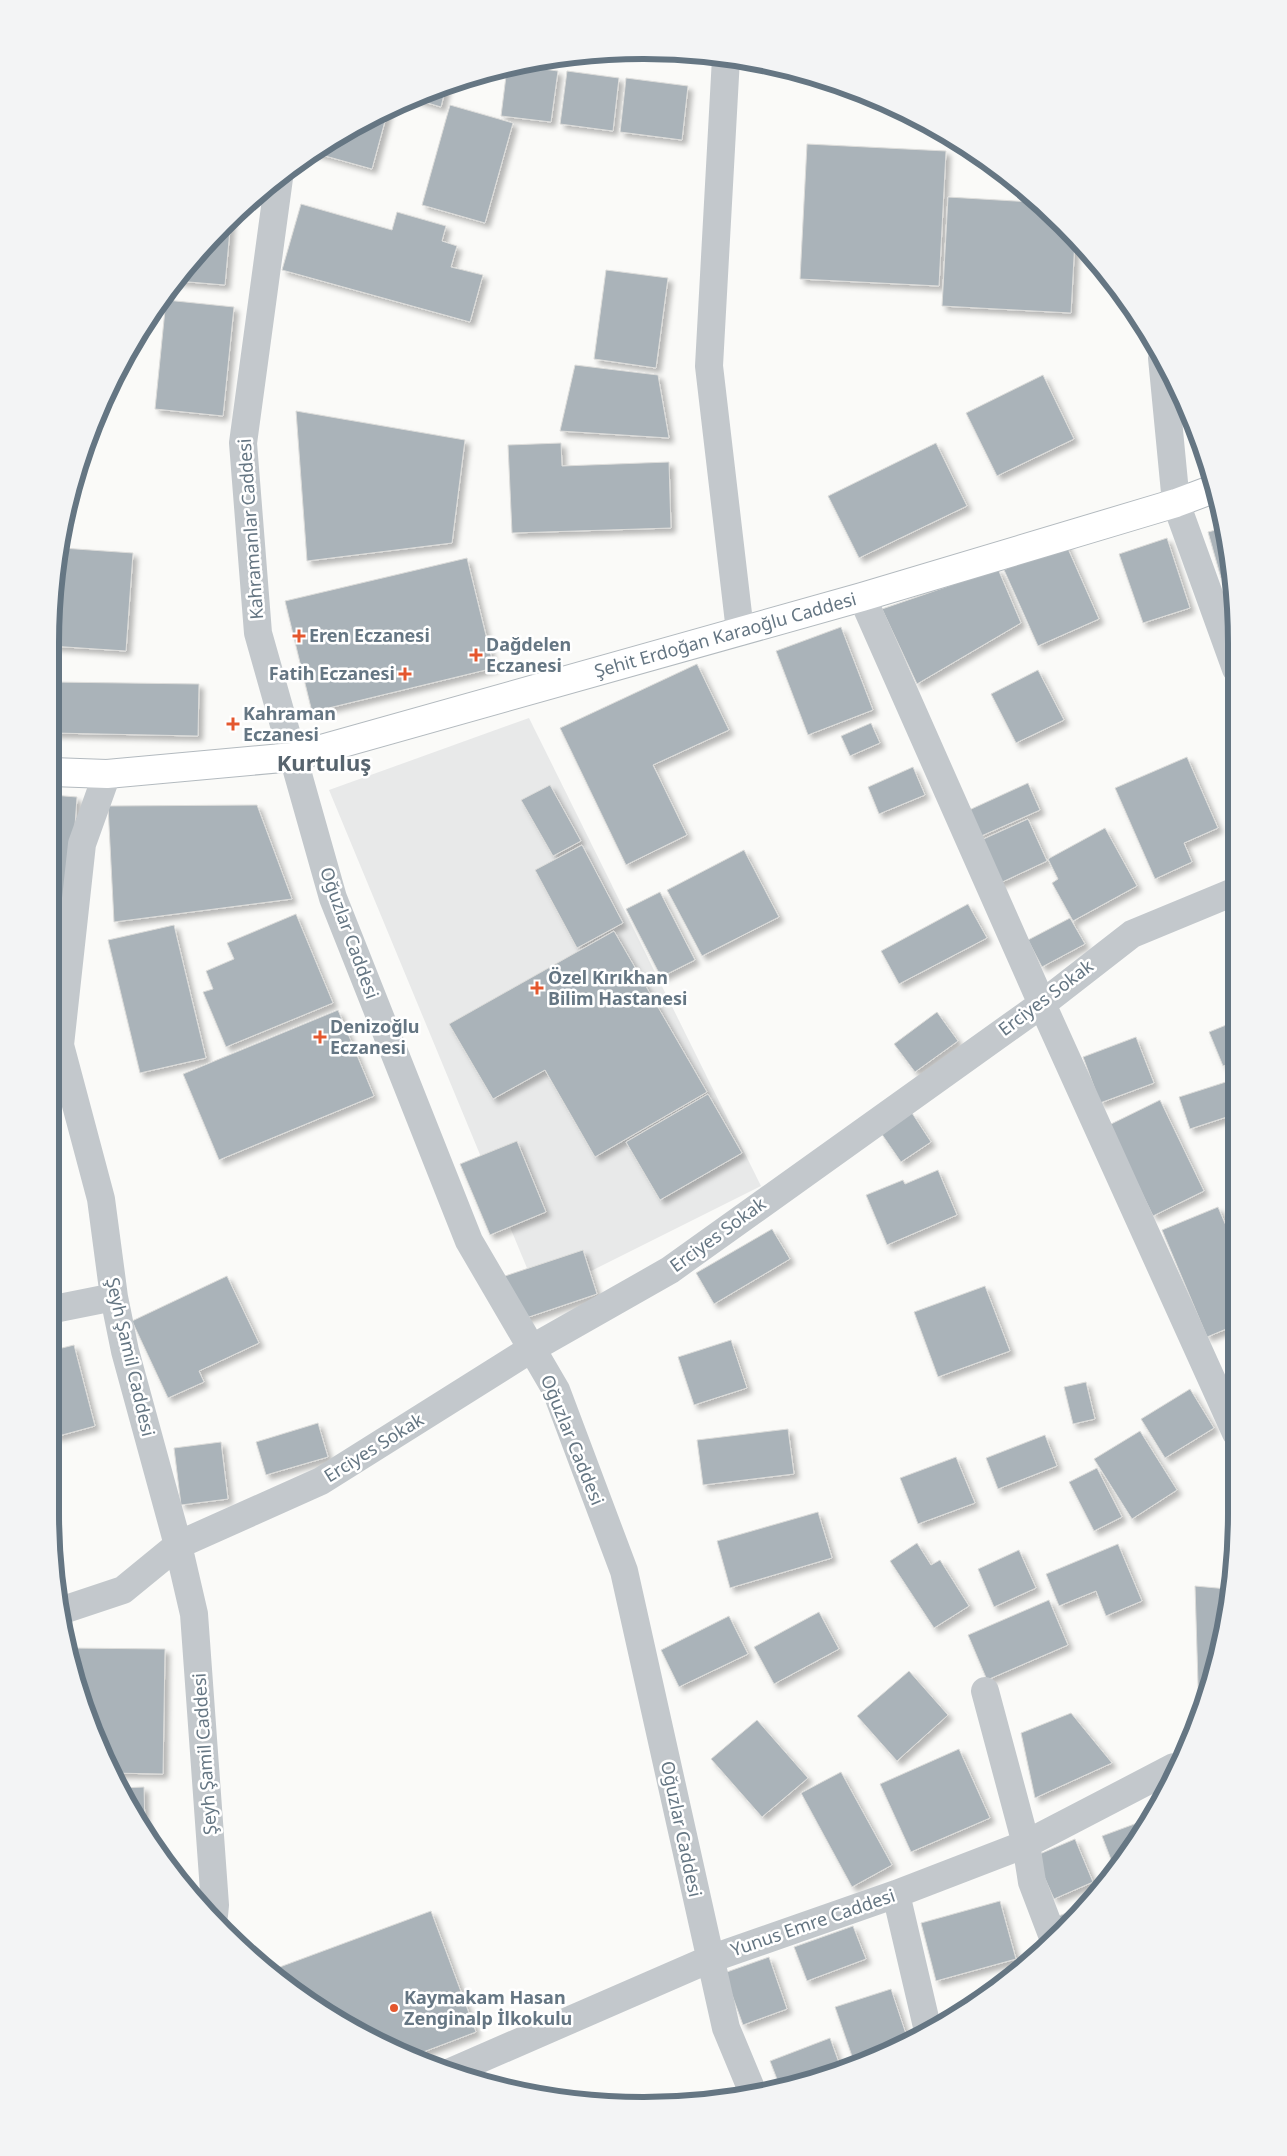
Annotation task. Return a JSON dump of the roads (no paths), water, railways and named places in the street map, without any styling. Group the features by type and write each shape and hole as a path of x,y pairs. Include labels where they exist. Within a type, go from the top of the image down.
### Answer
{"main road":[{"name":"Şehit Erdoğan Karaoğlu Caddesi","path":"59,772 107,774 293,757 862,597 1176,503 1208,491"}],"street":[{"path":"726,65 709,366 740,632"},
{"name":"Kahramanlar Caddesi","path":"278,188 243,444 258,633 293,757"},
{"path":"1164,377 1176,503 1228,647"},
{"path":"862,597 1042,1004 1228,1414"},
{"name":"Oğuzlar Caddesi","path":"293,757 334,898 469,1241 556,1390 624,1571 726,2028 751,2087"},
{"name":"Şeyh Şamil Caddesi","path":"59,1022 82,844 107,774"},
{"name":"Erciyes Sokak","path":"67,1609 123,1590 178,1545 321,1481 531,1349 670,1270 1042,1004 1132,934 1228,894"},
{"name":"Şeyh Şamil Caddesi","path":"59,1055 101,1199 114,1297 125,1351 178,1545 194,1614 215,1895 214,1909"},
{"path":"59,1308 114,1297"},
{"path":"985,1692 1026,1844 1032,1882 1051,1932"},
{"name":"Yunus Emre Caddesi","path":"461,2067 710,1959 896,1894 1026,1844 1169,1770"},
{"path":"896,1894 926,2024"}],"place":[{"name":"Eren Eczanesi","path":"299,636"},
{"name":"Dağdelen Eczanesi","path":"476,655"},
{"name":"Fatih Eczanesi","path":"405,674"},
{"name":"Kahraman Eczanesi","path":"233,724"},
{"name":"Özel Kırıkhan Bilim Hastanesi","path":"537,988"},
{"name":"Denizoğlu Eczanesi","path":"320,1037"},
{"name":"Kaymakam Hasan Zenginalp İlkokulu","path":"394,2008"}],"district":[{"name":"Kurtuluş","path":"324,763"}]}
